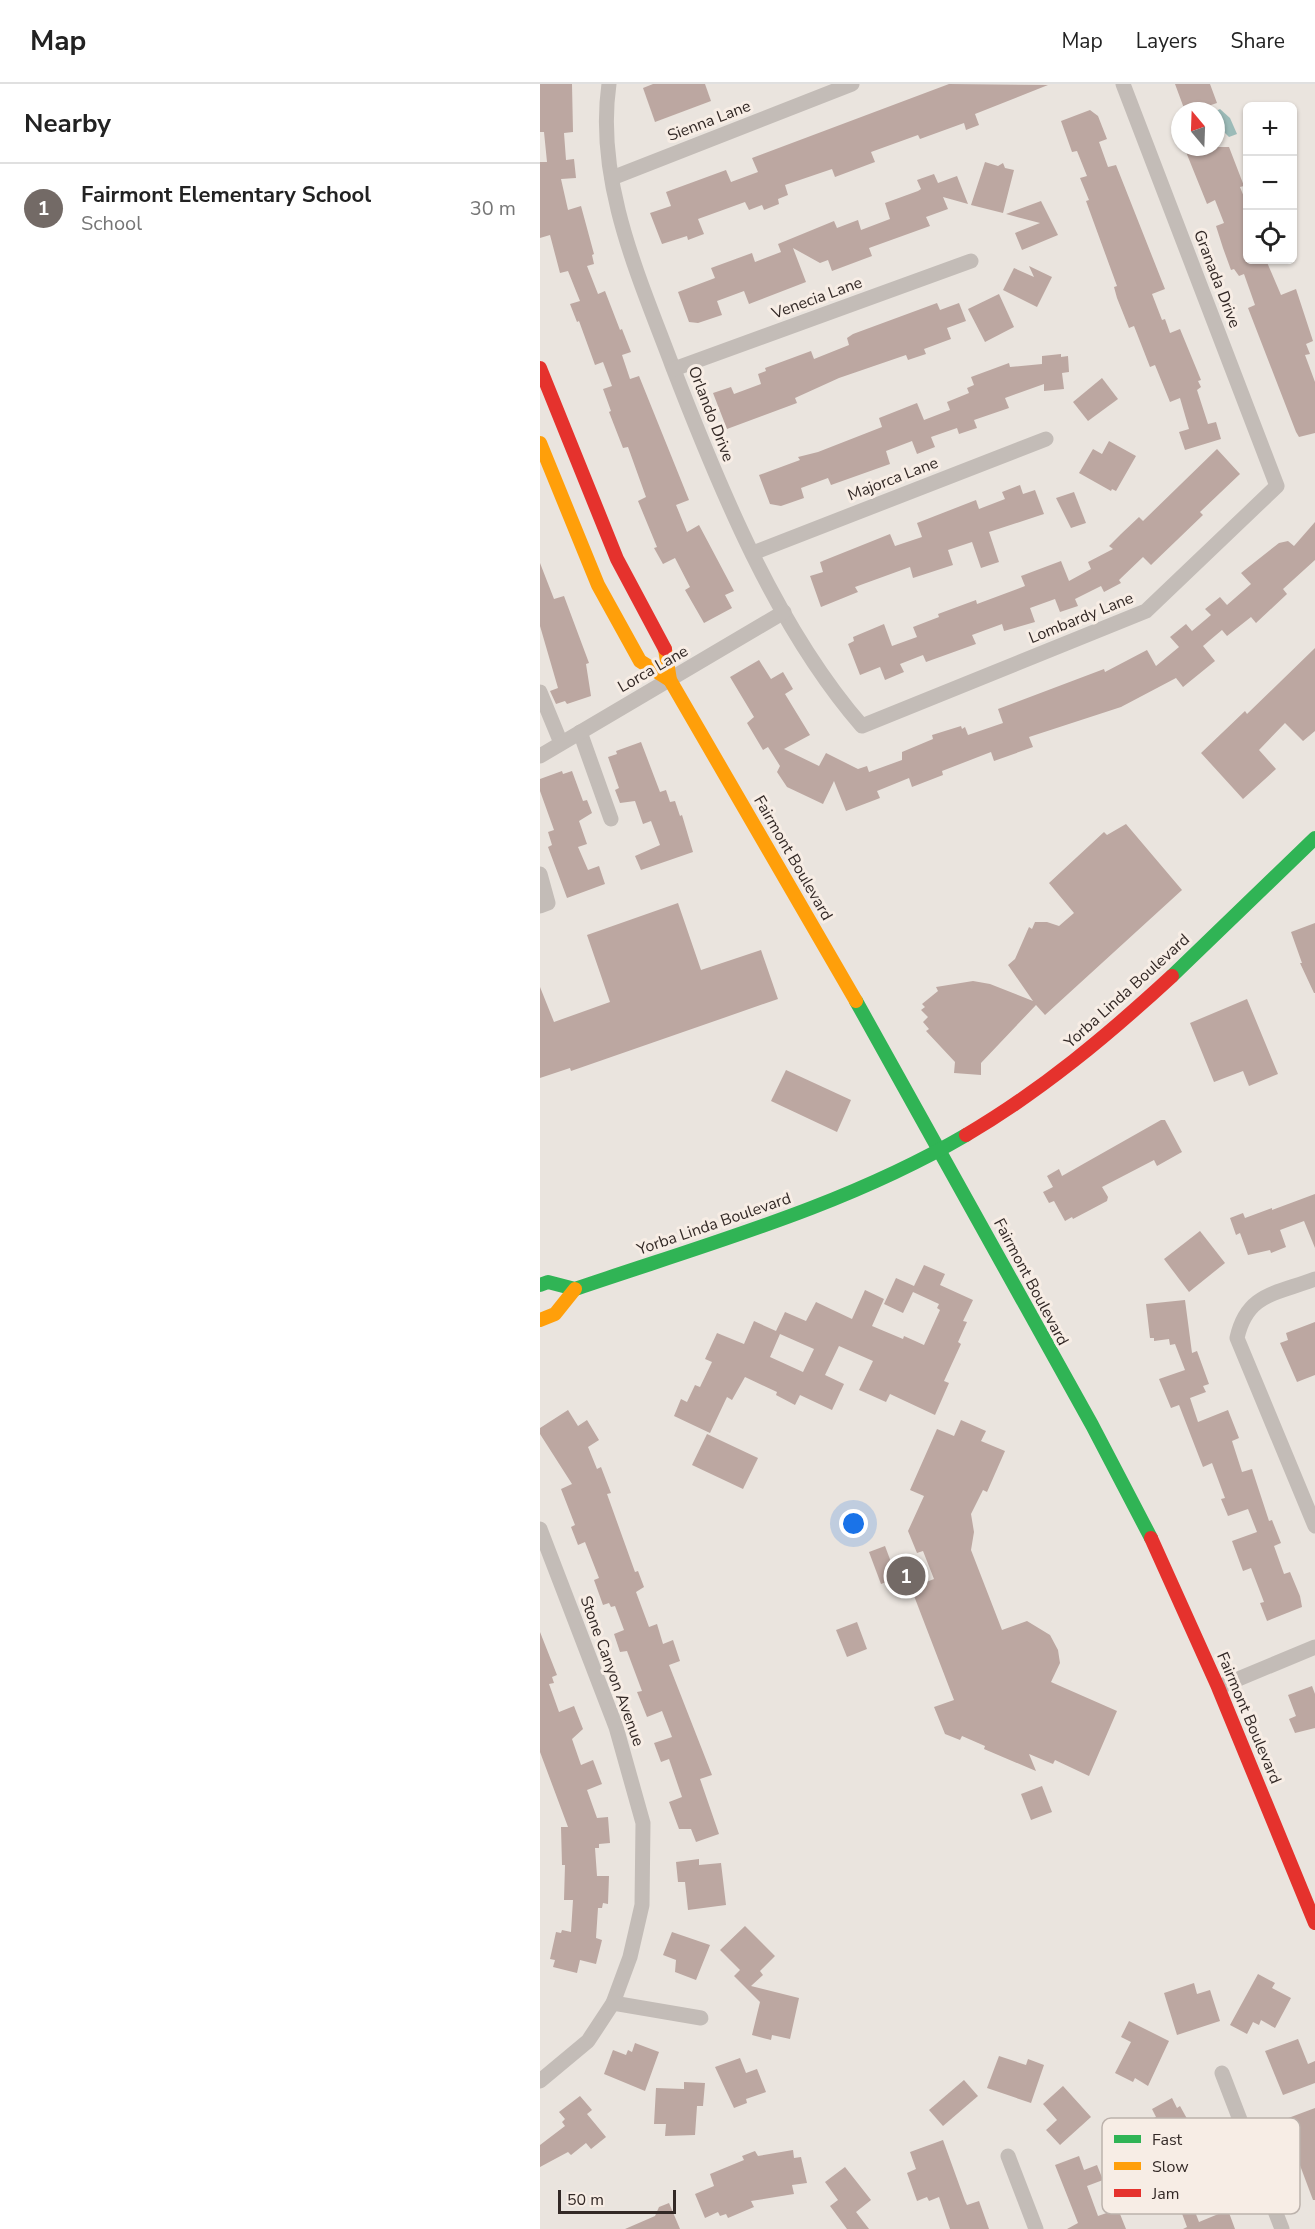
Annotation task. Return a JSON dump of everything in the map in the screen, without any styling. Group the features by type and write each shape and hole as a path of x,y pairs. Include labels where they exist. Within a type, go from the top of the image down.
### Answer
{"main road":[{"name":"Fairmont Boulevard","path":"540,368 617,559 665,646 670,680 778,863 941,1150 1126,1488 1220,1687 1315,1923"},
{"name":"Fairmont Boulevard","path":"540,442 598,585 640,661 670,680"},
{"name":"Yorba Linda Boulevard","path":"575,1289 833,1201 941,1150 1007,1110 1079,1058 1133,1012 1315,838"},
{"path":"540,1285 548,1282 575,1289 555,1314 540,1320"}],"street":[{"name":"Orlando Drive","path":"609,84 608,134 612,178 621,224 674,369 723,492 784,612 844,705 862,726"},
{"name":"Sienna Lane","path":"612,178 852,84"},
{"name":"Granada Drive","path":"1124,84 1276,486"},
{"name":"Venecia Lane","path":"674,369 972,261"},
{"name":"Majorca Lane","path":"753,553 1046,439"},
{"name":"Lombardy Lane","path":"862,726 1146,611 1276,486"},
{"name":"Lorca Lane","path":"540,756 784,612"},
{"path":"540,692 561,743"},
{"path":"580,732 611,819"},
{"path":"540,874 548,903 540,906"},
{"path":"1315,1279 1254,1302 1242,1317 1237,1338 1315,1524"},
{"name":"Stone Canyon Avenue","path":"540,1528 616,1727 643,1823 642,1905 630,1957 613,2003 588,2041 540,2081"},
{"path":"1220,1687 1315,1647"},
{"path":"613,2003 701,2018"},
{"path":"1222,2073 1239,2118"},
{"path":"1008,2156 1036,2229"},
{"path":"1276,2214 1282,2229"}],"water":[{"path":"1225,114 1230,118 1237,134 1229,137 1225,133"}],"building":[{"path":"540,84 572,84 573,132 564,133 566,160 574,159 576,178 561,179 568,210 581,206 594,254 592,255 594,264 587,266 598,294 605,291 620,330 622,329 631,352 622,355 630,379 639,376 689,500 676,505 687,532 699,525 734,591 725,595 732,608 704,623 685,590 690,587 675,558 663,564 654,548 657,547 638,501 646,497 628,447 623,448 603,389 612,386 603,362 595,365 579,321 577,322 570,304 580,301 568,271 560,273 550,235 540,238 540,162 547,162 544,132 540,132"},
{"path":"653,84 705,84 711,101 655,122 643,88"},
{"path":"949,84 1048,85 975,114 979,125 966,130 964,123 920,139 918,135 871,152 875,162 835,177 832,169 785,185 788,195 778,199 779,204 764,210 762,205 749,210 745,202 698,219 704,234 688,240 687,236 662,244 650,213 671,206 666,192 726,170 731,182 758,172 752,158"},
{"path":"1175,84 1210,84 1217,102 1182,102"},
{"path":"1090,110 1098,116 1107,139 1099,142 1108,167 1116,165 1165,289 1152,294 1162,320 1165,319 1170,333 1180,329 1201,380 1198,381 1201,387 1197,390 1208,424 1216,422 1221,439 1185,450 1179,432 1189,429 1180,398 1170,402 1155,365 1150,367 1134,326 1129,328 1117,298 1114,287 1117,286 1080,178 1087,176 1077,151 1072,152 1061,121"},
{"path":"1225,147 1229,147 1243,183 1243,186 1240,187 1243,194 1243,264 1268,264 1281,295 1296,289 1313,341 1306,344 1310,354 1305,355 1315,382 1315,433 1299,437 1296,432 1248,308 1255,305 1244,274 1239,276 1234,269 1231,270 1216,226 1224,223 1215,200 1207,204 1188,156 1225,156"},
{"path":"985,162 998,166 1003,163 1005,168 1014,170 1003,213 971,205"},
{"path":"934,174 938,183 957,176 968,204 943,197 948,209 926,217 930,226 869,248 872,256 832,271 828,260 820,263 793,248 806,282 749,304 744,291 717,301 722,315 698,323 689,322 678,292 715,278 711,268 752,253 755,262 781,252 778,244 834,221 837,228 858,220 861,230 890,219 885,203 918,191 921,189 917,180"},
{"path":"1041,201 1058,235 1022,250 1015,233 1040,223 1006,214"},
{"path":"1029,266 1052,277 1037,307 1003,290 1014,268 1034,277"},
{"path":"999,294 1014,327 985,342 968,309"},
{"path":"937,303 940,310 959,303 966,321 947,328 951,339 924,349 926,354 908,360 906,355 839,378 795,398 797,403 727,429 713,393 731,387 734,394 761,384 758,374 766,371 765,368 811,351 814,359 849,345 847,338 853,334"},
{"path":"1061,354 1061,357 1068,356 1069,372 1062,373 1064,389 1044,391 1044,384 1005,398 1009,408 974,420 977,428 959,434 957,428 931,437 935,447 917,454 912,441 886,451 890,464 831,485 828,478 801,488 804,498 781,506 770,504 759,475 800,460 798,457 818,452 882,427 879,418 917,403 924,420 950,410 947,402 969,393 967,388 974,385 971,377 1009,363 1010,367 1042,364 1042,356"},
{"path":"1102,378 1118,399 1088,421 1073,402"},
{"path":"1109,441 1136,456 1116,491 1112,489 1111,491 1079,473 1093,449 1102,454"},
{"path":"1217,449 1240,474 1200,512 1203,515 1151,565 1143,557 1119,580 1121,583 1104,592 1101,586 1075,599 1078,606 1060,612 1055,599 1030,608 1035,622 1004,631 1002,624 972,635 976,644 926,662 923,655 900,664 904,672 885,680 880,667 860,675 848,644 854,641 853,637 884,624 892,646 917,637 913,627 939,617 938,614 976,600 977,604 1025,586 1021,576 1061,561 1069,581 1091,569 1088,562 1113,549 1109,546 1121,534 1139,517 1143,521"},
{"path":"1020,485 1023,494 1035,490 1044,514 989,532 999,562 981,568 972,542 948,550 953,565 913,578 910,567 855,587 858,592 821,607 810,576 823,572 820,562 890,534 895,546 922,537 917,523 976,500 979,509 1005,499 1002,492"},
{"path":"1074,492 1086,523 1071,528 1056,498"},
{"path":"1315,522 1315,560 1283,589 1287,594 1256,623 1251,617 1227,636 1222,630 1203,646 1215,661 1183,687 1176,678 1121,707 1029,737 1033,747 994,761 991,752 942,771 943,775 912,787 909,778 877,791 880,798 846,811 834,781 823,804 787,787 777,772 780,766 768,747 763,750 747,723 754,717 730,677 759,660 771,679 783,672 793,689 785,694 810,735 784,749 819,766 826,753 858,769 867,766 869,772 902,760 902,752 933,739 932,735 961,726 962,729 965,727 968,735 1003,723 998,709 1104,669 1105,672 1147,650 1156,666 1179,647 1170,637 1186,624 1192,631 1211,615 1205,609 1220,597 1227,605 1251,584 1241,573 1279,543 1288,541 1294,546"},
{"path":"540,563 554,599 564,596 589,663 586,664 591,696 567,704 565,701 556,704 550,691 558,688 540,626"},
{"path":"1315,648 1315,731 1303,741 1285,723 1259,750 1276,769 1243,799 1201,753 1245,711 1247,714"},
{"path":"641,742 660,792 666,790 670,802 675,801 680,816 682,815 693,852 641,870 635,856 660,845 651,821 643,824 635,801 620,803 615,790 619,788 608,757 617,754 616,751"},
{"path":"562,771 563,774 572,771 583,801 587,800 592,813 579,821 587,844 578,847 588,870 599,866 605,884 567,898 548,847 552,845 548,832 554,830 540,791 540,779"},
{"path":"1126,824 1182,890 1045,1015 1036,1005 981,1063 981,1075 954,1073 955,1062 926,1031 929,1029 923,1022 928,1017 921,1010 925,1007 922,1004 938,991 936,987 973,981 990,984 1033,1001 1008,965 1015,959 1029,927 1032,929 1035,922 1047,922 1059,926 1074,913 1049,883 1104,832 1107,835"},
{"path":"678,903 701,970 761,950 778,999 571,1071 570,1068 540,1078 540,987 554,1022 610,1002 587,935"},
{"path":"1315,923 1314,993 1300,963 1302,963 1291,932"},
{"path":"1247,999 1278,1074 1249,1086 1243,1071 1214,1082 1190,1023"},
{"path":"786,1070 851,1100 837,1132 771,1101"},
{"path":"1161,1120 1165,1120 1182,1152 1157,1166 1154,1160 1102,1187 1108,1197 1107,1201 1073,1219 1072,1217 1065,1221 1054,1201 1049,1203 1043,1192 1053,1187 1047,1176 1059,1169 1062,1176"},
{"path":"1315,1194 1315,1248 1304,1221 1280,1230 1286,1247 1271,1253 1270,1250 1248,1255 1240,1233 1236,1235 1230,1218 1243,1213 1245,1218"},
{"path":"1200,1231 1225,1263 1189,1292 1164,1259"},
{"path":"924,1265 945,1274 940,1285 973,1300 963,1321 967,1322 958,1342 961,1344 944,1381 949,1383 935,1415 890,1394 886,1402 859,1390 873,1361 839,1346 825,1375 844,1384 832,1410 800,1395 795,1405 776,1395 777,1392 745,1377 732,1400 727,1397 710,1433 674,1416 681,1399 687,1402 695,1385 700,1387 712,1362 705,1359 717,1333 744,1344 754,1321 776,1331 785,1312 806,1321 816,1302 852,1319 865,1290 884,1299 872,1326 924,1345 940,1310 937,1308 939,1304 913,1292 903,1313 884,1304 896,1278 914,1286","holes":["780,1334 814,1349 803,1372 770,1357"]},
{"path":"1185,1300 1192,1353 1197,1351 1209,1384 1203,1386 1206,1392 1190,1398 1198,1422 1228,1410 1239,1438 1232,1441 1242,1472 1252,1469 1269,1521 1272,1520 1281,1543 1274,1546 1284,1574 1290,1572 1300,1596 1302,1607 1267,1621 1260,1603 1264,1602 1251,1568 1243,1571 1232,1541 1257,1532 1248,1509 1228,1516 1221,1499 1225,1498 1212,1463 1203,1467 1179,1405 1171,1408 1159,1379 1185,1370 1175,1344 1170,1345 1169,1339 1154,1341 1154,1338 1150,1338 1146,1304"},
{"path":"1315,1322 1315,1375 1297,1382 1280,1343 1288,1340 1286,1333"},
{"path":"568,1410 578,1426 587,1420 599,1440 588,1447 597,1469 601,1467 611,1493 607,1494 635,1572 638,1571 644,1587 636,1592 649,1627 657,1624 663,1644 673,1640 680,1661 669,1665 712,1775 700,1779 719,1834 696,1842 691,1829 679,1829 669,1802 682,1797 669,1759 661,1762 654,1743 672,1737 662,1711 647,1717 637,1692 642,1691 627,1651 620,1652 614,1634 624,1630 615,1606 611,1607 609,1603 603,1605 594,1580 599,1578 585,1542 578,1545 571,1527 575,1525 561,1489 572,1484 540,1434 540,1428"},
{"path":"961,1420 986,1431 981,1441 1005,1451 987,1492 983,1490 971,1514 974,1532 971,1550 1002,1630 1027,1621 1050,1635 1058,1650 1060,1663 1051,1682 1117,1711 1089,1776 1055,1760 1053,1764 1029,1754 1036,1771 984,1749 985,1746 962,1736 960,1740 945,1734 934,1707 954,1700 911,1588 934,1579 923,1551 917,1553 908,1531 924,1496 910,1490 937,1429 954,1436"},
{"path":"707,1434 758,1458 743,1489 692,1465"},
{"path":"885,1546 897,1578 881,1584 869,1552"},
{"path":"857,1622 867,1649 847,1657 836,1630"},
{"path":"540,1632 557,1675 552,1677 554,1683 549,1684 559,1712 574,1706 583,1729 572,1739 581,1765 593,1760 602,1784 587,1790 597,1818 608,1817 610,1843 599,1844 599,1848 595,1848 597,1876 609,1876 608,1904 603,1903 602,1908 598,1908 596,1938 602,1940 596,1964 580,1960 577,1973 553,1967 555,1960 550,1959 556,1932 561,1933 562,1930 571,1932 573,1900 564,1900 565,1865 562,1865 561,1827 568,1827 540,1752"},
{"path":"1312,1686 1315,1694 1315,1728 1295,1733 1289,1719 1296,1716 1288,1695"},
{"path":"1042,1786 1052,1812 1031,1820 1021,1794"},
{"path":"699,1859 699,1865 721,1863 726,1905 688,1910 685,1882 678,1882 676,1862"},
{"path":"745,1926 775,1956 760,1971 763,1975 751,1986 799,1998 790,2039 772,2035 771,2040 752,2035 760,2002 734,1976 740,1970 720,1950"},
{"path":"672,1932 710,1945 696,1980 675,1972 676,1960 663,1955"},
{"path":"1258,1974 1275,1983 1272,1988 1291,1998 1275,2028 1261,2020 1259,2025 1253,2022 1247,2034 1230,2025"},
{"path":"1194,1983 1197,1994 1210,1990 1220,2021 1177,2035 1164,1993"},
{"path":"1129,2021 1169,2041 1148,2086 1135,2078 1133,2082 1115,2073 1131,2042 1121,2037"},
{"path":"1298,2039 1308,2064 1315,2061 1315,2083 1283,2095 1265,2051"},
{"path":"635,2043 659,2052 645,2091 604,2074 613,2050 626,2055 628,2050 632,2052"},
{"path":"999,2056 1026,2065 1028,2059 1044,2065 1031,2103 987,2088"},
{"path":"740,2058 746,2073 757,2069 766,2092 746,2099 747,2103 734,2108 715,2067"},
{"path":"964,2080 978,2096 943,2126 929,2110"},
{"path":"684,2082 705,2083 703,2106 697,2106 695,2135 665,2136 666,2124 654,2124 656,2088 684,2089"},
{"path":"1063,2086 1091,2117 1060,2145 1046,2130 1057,2120 1043,2104"},
{"path":"580,2096 592,2110 587,2114 606,2137 591,2149 586,2143 571,2155 568,2152 540,2167 540,2145 565,2126 562,2122 565,2119 559,2112"},
{"path":"1172,2098 1177,2108 1180,2106 1187,2118 1154,2118 1156,2117 1152,2109"},
{"path":"1315,2108 1315,2200 1313,2200 1300,2165 1300,2118 1288,2118"},
{"path":"943,2140 967,2205 979,2201 989,2229 950,2229 939,2197 929,2201 927,2197 917,2201 907,2173 916,2169 910,2152"},
{"path":"793,2150 794,2158 801,2157 807,2183 792,2185 794,2194 751,2201 754,2207 728,2218 726,2214 720,2216 718,2212 705,2218 695,2194 714,2186 710,2174 744,2160 742,2156 755,2151 758,2156"},
{"path":"1079,2156 1084,2170 1097,2165 1102,2180 1087,2186 1098,2216 1120,2214 1126,2229 1067,2229 1078,2223 1055,2165"},
{"path":"845,2167 871,2200 856,2212 869,2229 847,2229 830,2206 838,2200 825,2182"},
{"path":"669,2203 680,2229 625,2229 655,2216 659,2207"},
{"path":"1182,2214 1196,2214 1199,2222 1218,2214 1229,2214 1235,2229 1183,2229 1187,2227"}],"traffic: fast":[{"path":"1172,976 1315,838"},
{"path":"856,1001 1092,1425 1151,1538"},
{"path":"540,1285 548,1282 575,1289 775,1222 872,1183 966,1135"}],"traffic: slow":[{"path":"540,443 598,585 640,661 670,680"},
{"path":"665,649 670,680 856,1001"},
{"path":"540,1320 555,1314 575,1289"}],"traffic: jam":[{"path":"540,368 617,559 665,649"},
{"path":"966,1135 1021,1100 1073,1061 1172,976"},
{"path":"1151,1538 1218,1687 1315,1923"}],"place":[{"name":"Fairmont Elementary School","path":"906,1576"}]}
